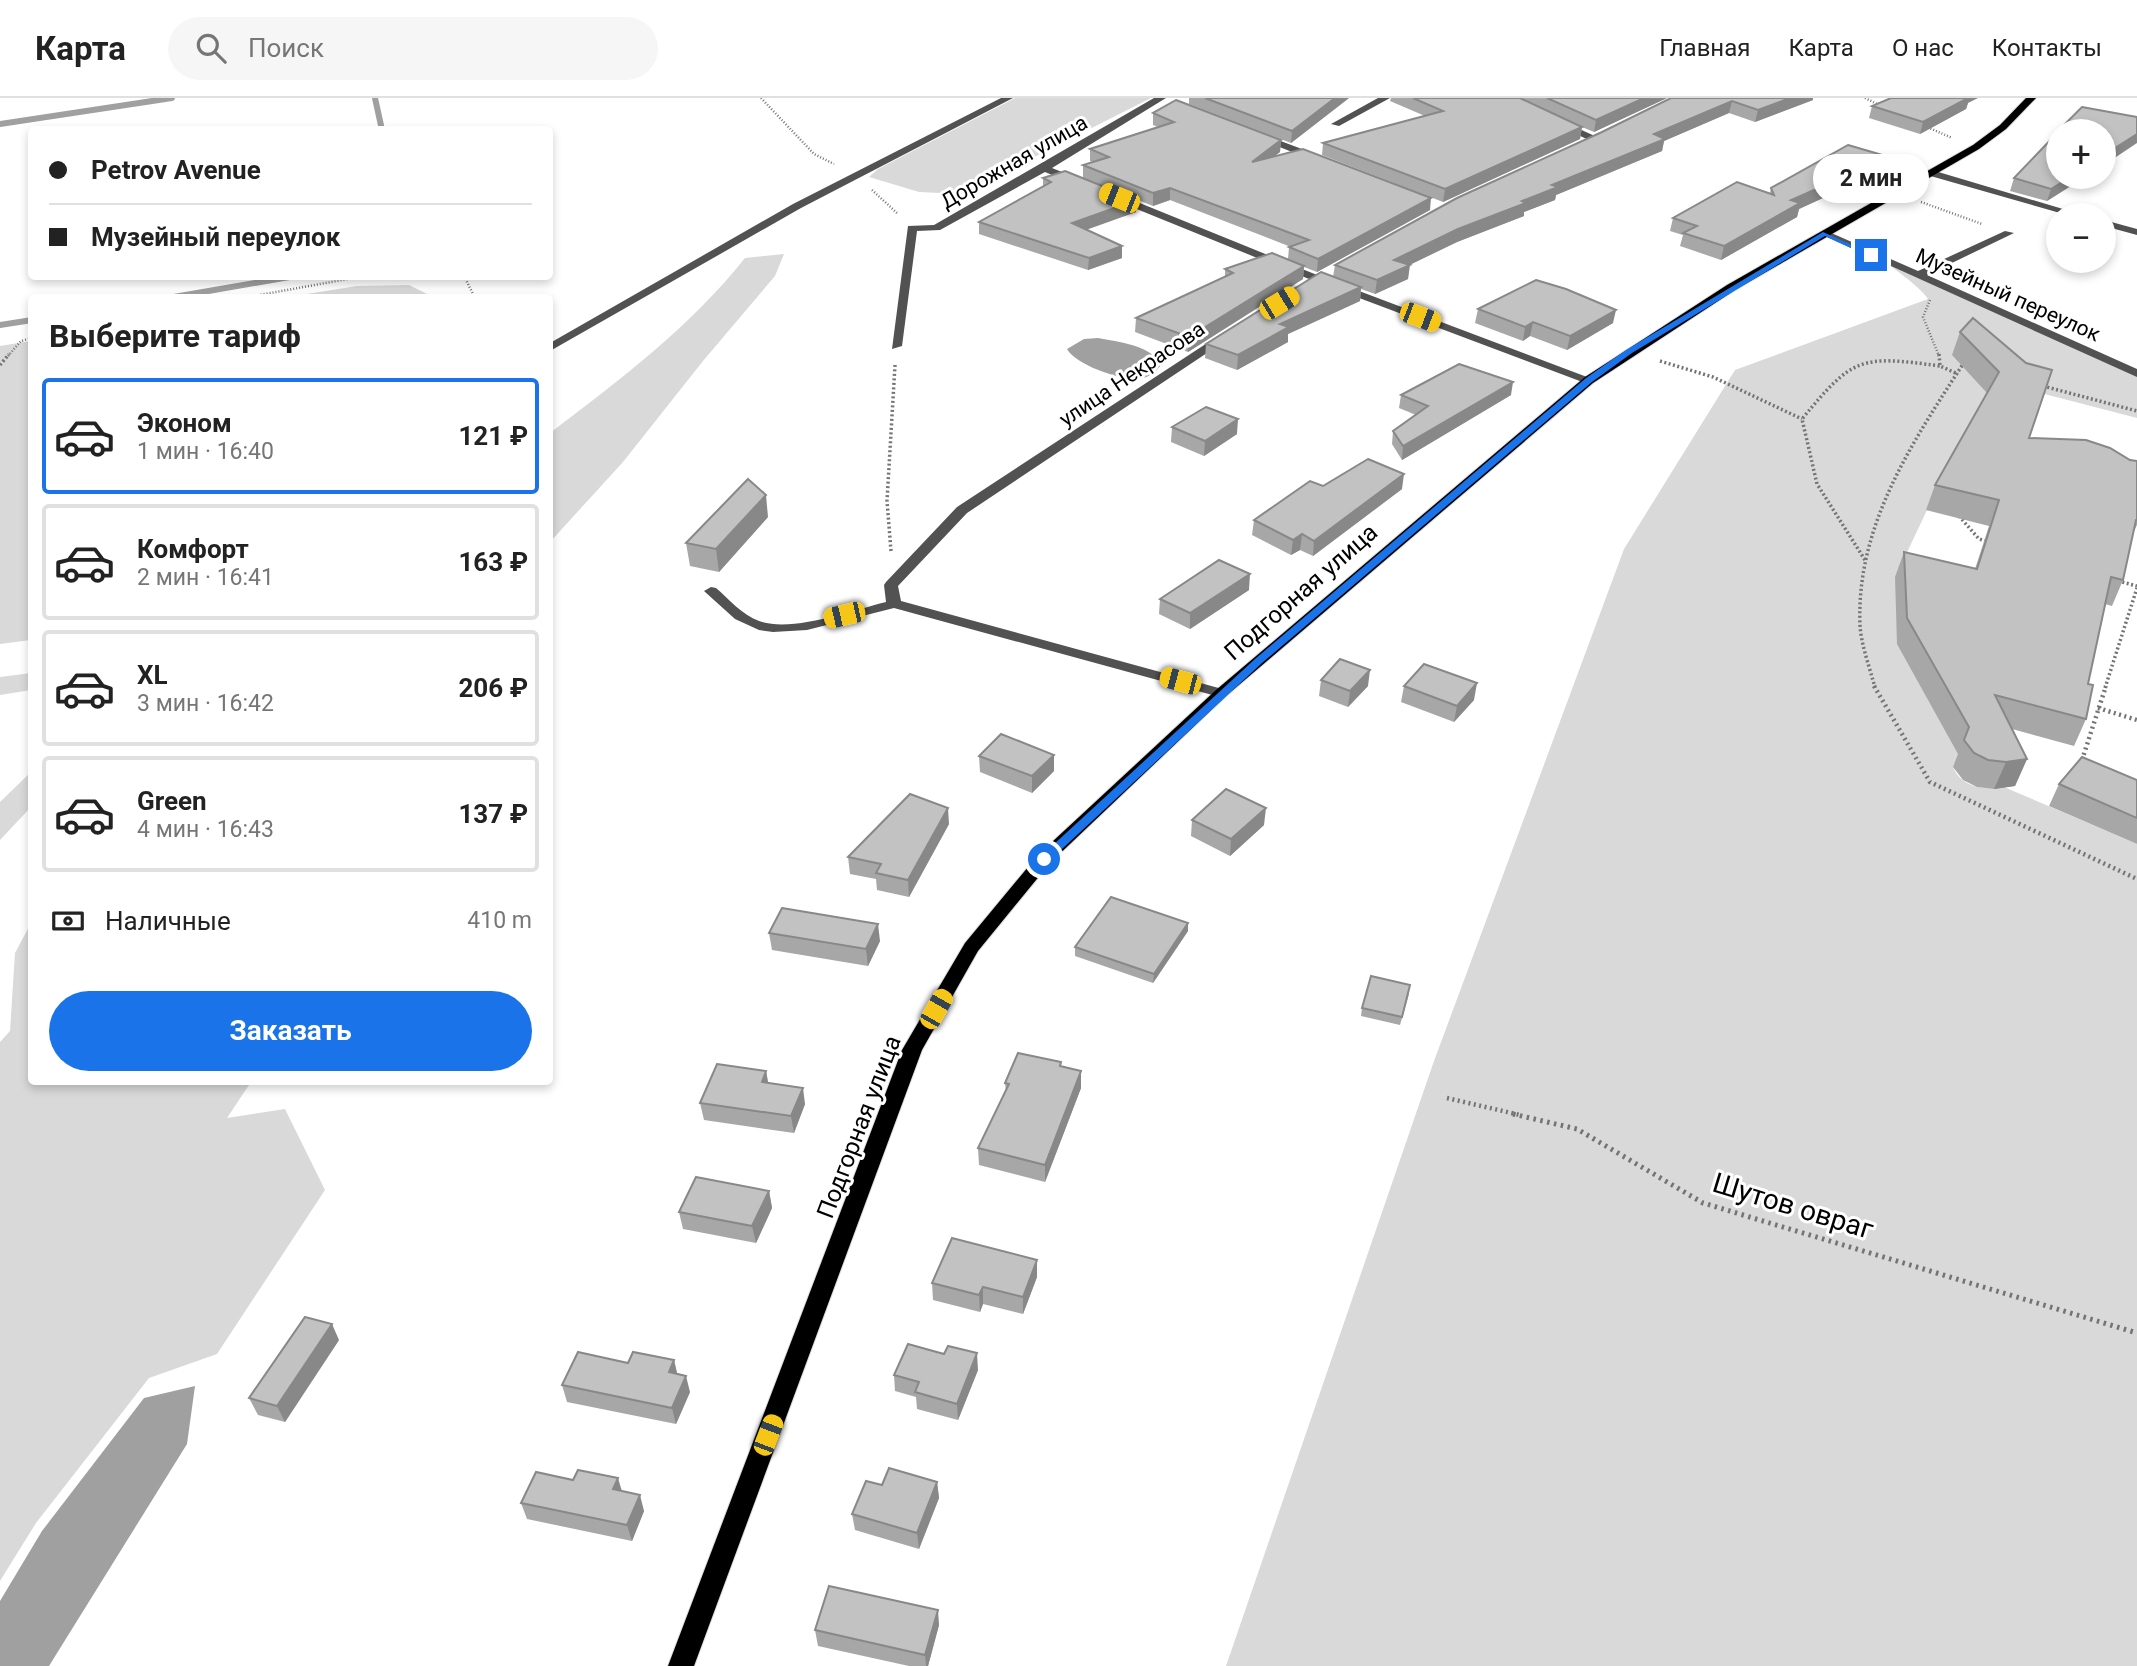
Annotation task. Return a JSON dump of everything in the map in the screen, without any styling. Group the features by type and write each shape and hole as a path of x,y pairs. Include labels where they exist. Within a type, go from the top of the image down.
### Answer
{"main road":[{"name":"Подгорная улица","path":"681,1666 912,1050 971,947 1044,859 1222,693 1589,380 1629,351 1976,147 2004,127 2031,98"}],"street":[{"path":"553,346 797,206 1008,98"},
{"path":"1336,124 1385,98"},
{"path":"1160,99 1172,104"},
{"name":"Дорожная улица","path":"912,228 936,228 1160,99"},
{"path":"1550,119 1596,140"},
{"path":"1249,132 1327,162"},
{"path":"1577,147 1608,134"},
{"path":"1044,168 1094,188"},
{"path":"1931,173 2046,206"},
{"path":"1106,194 1312,282 1589,380"},
{"path":"2116,226 2137,232"},
{"path":"896,346 912,228"},
{"path":"1919,275 2009,233"},
{"name":"Музейный переулок","path":"1825,234 2137,373"},
{"path":"1312,282 1329,273"},
{"name":"улица Некрасова","path":"891,585 962,510 1232,331"},
{"path":"891,585 894,604"},
{"path":"711,591 745,618 760,626 794,627 894,604 1222,693"}],"path":[{"path":"761,98 814,154 857,176 912,228"},
{"path":"1865,98 1885,108"},
{"path":"1919,124 1976,147"},
{"path":"1896,193 2009,233"},
{"path":"265,294 342,280"},
{"path":"1926,293 1930,299 1923,317 1939,352 1940,366"},
{"path":"0,365 21,341 28,339"},
{"path":"891,585 887,501 896,346"},
{"path":"1629,351 1713,377 1802,419"},
{"path":"1802,419 1823,394 1854,366 1891,360 1940,366 1958,374"},
{"path":"1977,368 1963,365 1915,438 1881,504 1865,561 1860,626 1875,689 1930,782 2137,879"},
{"path":"2030,382 2137,411"},
{"path":"1802,419 1817,484 1865,561"},
{"path":"1955,510 1979,539 1992,543"},
{"path":"2082,760 2136,594 2137,587 2111,578"},
{"path":"2098,708 2137,720"},
{"name":"Шутов овраг","path":"1447,1098 1577,1129 1703,1203 2137,1333"}],"shaded area":[{"path":"1015,98 1151,98 961,194 919,192 869,177 878,169"},
{"path":"784,254 775,276 623,462 553,539 553,431 628,373 678,330 745,258"},
{"path":"1889,265 2137,375 2137,418 2014,386 1993,391 1927,510 1895,578 1960,758 1953,767 1957,774 1974,786 2004,787 2137,844 2137,1666 1226,1666 1434,1061 1624,549 1735,370 1928,299"},
{"path":"409,285 427,294 307,294 357,286"},
{"path":"1098,338 1142,349 1157,358 1161,365 1148,376 1130,379 1089,366 1079,361 1067,349 1084,339"},
{"path":"28,341 28,640 0,644 0,346"},
{"path":"28,673 28,690 0,695 0,677"},
{"path":"28,775 28,810 0,840 0,802"},
{"path":"28,929 28,1085 249,1085 227,1118 285,1109 325,1190 217,1354 149,1378 36,1523 0,1581 0,1042 10,1031 15,953"},
{"path":"195,1386 187,1444 49,1666 0,1666 0,1601 42,1531 144,1398"}],"building":[{"path":"1205,98 1335,98 1292,131"},
{"path":"1413,98 1520,98 1582,127 1445,189 1323,143 1443,111"},
{"path":"1547,98 1644,98 1596,120"},
{"path":"1671,98 1790,98 1758,110 1732,101 1654,134 1665,139 1552,185 1558,187 1522,201 1526,203 1458,229 1394,260 1410,265 1377,280 1335,265 1457,198"},
{"path":"1891,98 1968,98 1923,122 1872,106"},
{"path":"1176,100 1281,140 1252,162 1303,149 1431,198 1318,259 1289,247 1309,240 1170,188 1153,193 1083,165 1109,157 1090,149 1174,122 1153,113"},
{"path":"2082,107 2137,117 2137,134 2116,147 2116,119 2070,119"},
{"path":"1848,145 1889,157 1791,200 1800,203 1724,246 1683,233 1697,226 1673,218 1737,182 1774,195 1771,188"},
{"path":"2046,145 2046,188 2014,178"},
{"path":"1065,171 1137,200 1072,223 1122,246 1089,258 979,222 1051,182 1043,178"},
{"path":"1272,253 1304,266 1189,337 1136,318 1233,273 1225,269"},
{"path":"1321,272 1361,287 1280,324 1289,327 1238,355 1206,344"},
{"path":"1536,280 1566,289 1616,310 1570,336 1533,322 1525,327 1478,309"},
{"path":"1973,318 2026,363 2052,370 2029,438 2086,440 2137,461 2137,520 2123,580 2111,577 2088,684 2093,685 2086,719 1995,695 2027,759 2006,762 1988,760 1974,753 1964,740 1969,727 1907,618 1904,552 1977,569 1999,500 1935,485 1999,372 1960,332"},
{"path":"1459,364 1513,382 1403,446 1393,431 1428,406 1401,395"},
{"path":"1206,407 1238,419 1205,441 1172,427"},
{"path":"1368,459 1404,474 1314,541 1302,534 1293,540 1254,520 1310,481 1323,486"},
{"path":"748,479 766,495 716,549 686,543"},
{"path":"1219,560 1250,574 1190,613 1160,599"},
{"path":"1340,659 1370,670 1350,691 1321,680"},
{"path":"1424,664 1477,683 1457,706 1404,686"},
{"path":"1001,734 1054,755 1032,776 979,756"},
{"path":"2082,757 2137,780 2137,818 2059,784"},
{"path":"1226,789 1266,808 1231,839 1192,820"},
{"path":"910,794 948,808 908,880 876,873 881,864 848,857"},
{"path":"1111,897 1188,923 1154,974 1075,947"},
{"path":"782,908 878,924 866,949 769,933"},
{"path":"1371,976 1410,985 1402,1017 1362,1008"},
{"path":"1018,1053 1061,1062 1060,1066 1081,1071 1045,1165 978,1148 1009,1084 1005,1083"},
{"path":"717,1064 766,1071 762,1082 803,1088 791,1116 700,1103"},
{"path":"696,1177 769,1191 752,1226 679,1212"},
{"path":"952,1238 1037,1260 1023,1297 983,1287 979,1295 932,1283"},
{"path":"305,1317 332,1324 277,1406 249,1398"},
{"path":"908,1344 944,1354 948,1346 977,1353 957,1404 915,1392 919,1382 894,1375"},
{"path":"578,1352 628,1363 633,1352 674,1360 669,1372 686,1376 672,1408 562,1385"},
{"path":"889,1468 937,1482 917,1533 852,1514 866,1481 882,1485"},
{"path":"578,1470 618,1478 613,1489 640,1495 627,1525 521,1503 536,1472 573,1480"},
{"path":"829,1586 938,1610 925,1655 815,1630"}],"waterway":[{"path":"0,124 172,98"},
{"path":"375,98 381,126"},
{"path":"191,294 272,280"},
{"path":"0,325 28,321"}],"route":[{"path":"1044,859 1258,661 1589,380 1629,351 1825,234 1871,255"}]}
